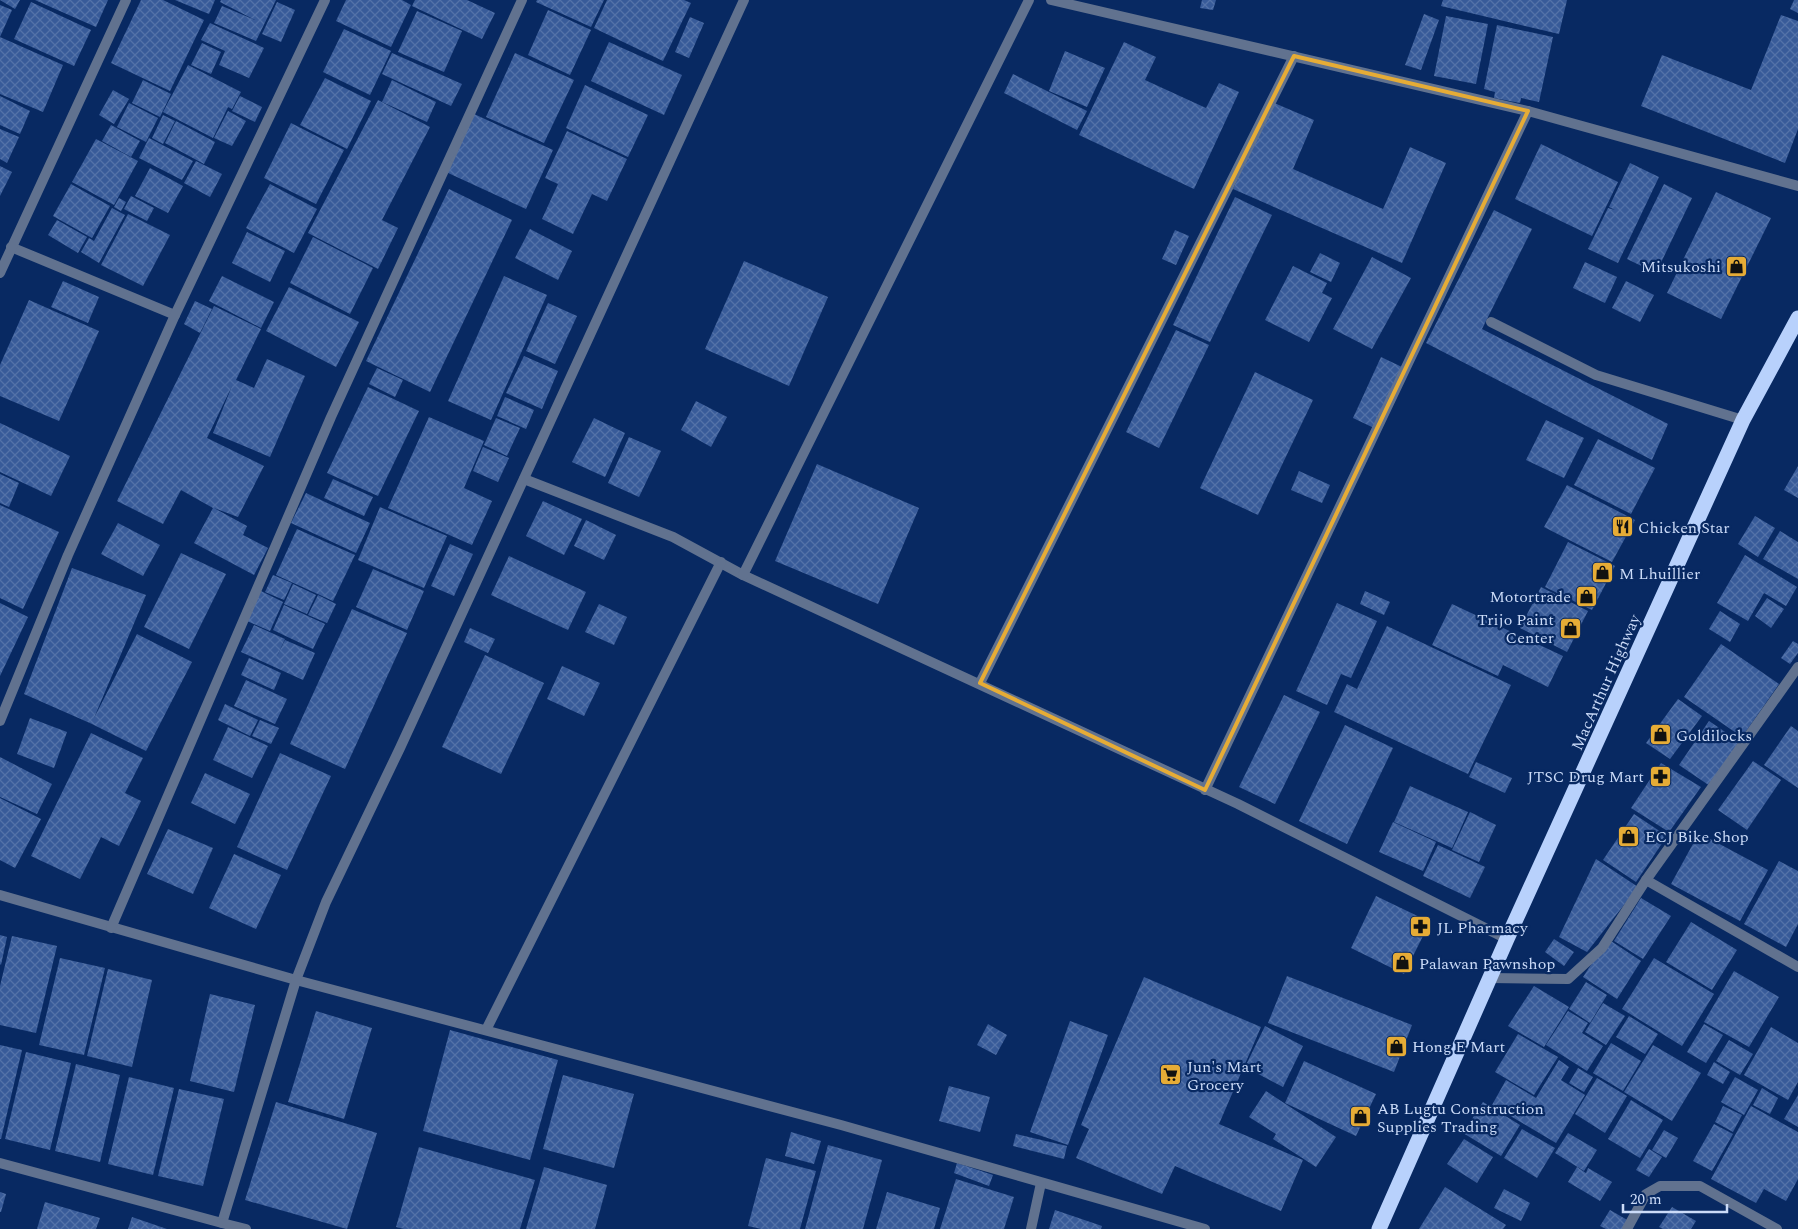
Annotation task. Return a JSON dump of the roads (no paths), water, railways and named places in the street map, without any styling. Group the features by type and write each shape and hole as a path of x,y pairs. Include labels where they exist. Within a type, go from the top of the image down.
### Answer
{"highway":[{"name":"MacArthur Highway","path":"1378,1229 1507,939 1743,420 1798,318"}],"street":[{"path":"0,273 126,0"},
{"path":"0,721 68,555 175,315 325,0"},
{"path":"112,928 331,417 522,0"},
{"path":"222,1223 296,980 326,902 400,748 744,0"},
{"path":"743,575 1029,0"},
{"path":"1051,0 1528,111 1798,186"},
{"path":"980,683 1294,56"},
{"path":"1205,790 1528,111"},
{"path":"11,247 175,315"},
{"path":"1491,322 1596,375 1743,420"},
{"path":"524,480 673,537 743,575 980,683 1205,790 1507,939"},
{"path":"486,1030 721,562"},
{"path":"1490,978 1568,979 1602,948 1646,880 1798,667"},
{"path":"1646,880 1798,967"},
{"path":"0,896 296,980 841,1125 1041,1184 1205,1229"},
{"path":"0,1163 246,1229"},
{"path":"1031,1229 1041,1184"},
{"path":"1627,1229 1646,1194 1660,1186 1700,1186 1777,1229"}],"place":[{"name":"Mitsukoshi","path":"1737,266"},
{"name":"Chicken Star","path":"1622,527"},
{"name":"M Lhuillier","path":"1603,573"},
{"name":"Motortrade","path":"1587,596"},
{"name":"Trijo Paint Center","path":"1570,628"},
{"name":"Goldilocks","path":"1660,735"},
{"name":"JTSC Drug Mart","path":"1660,776"},
{"name":"ECJ Bike Shop","path":"1629,836"},
{"name":"JL Pharmacy","path":"1421,927"},
{"name":"Palawan Pawnshop","path":"1403,963"},
{"name":"Hong E Mart","path":"1396,1046"},
{"name":"Jun's Mart Grocery","path":"1171,1075"},
{"name":"AB Lugtu Construction Supplies Trading","path":"1361,1117"}]}
